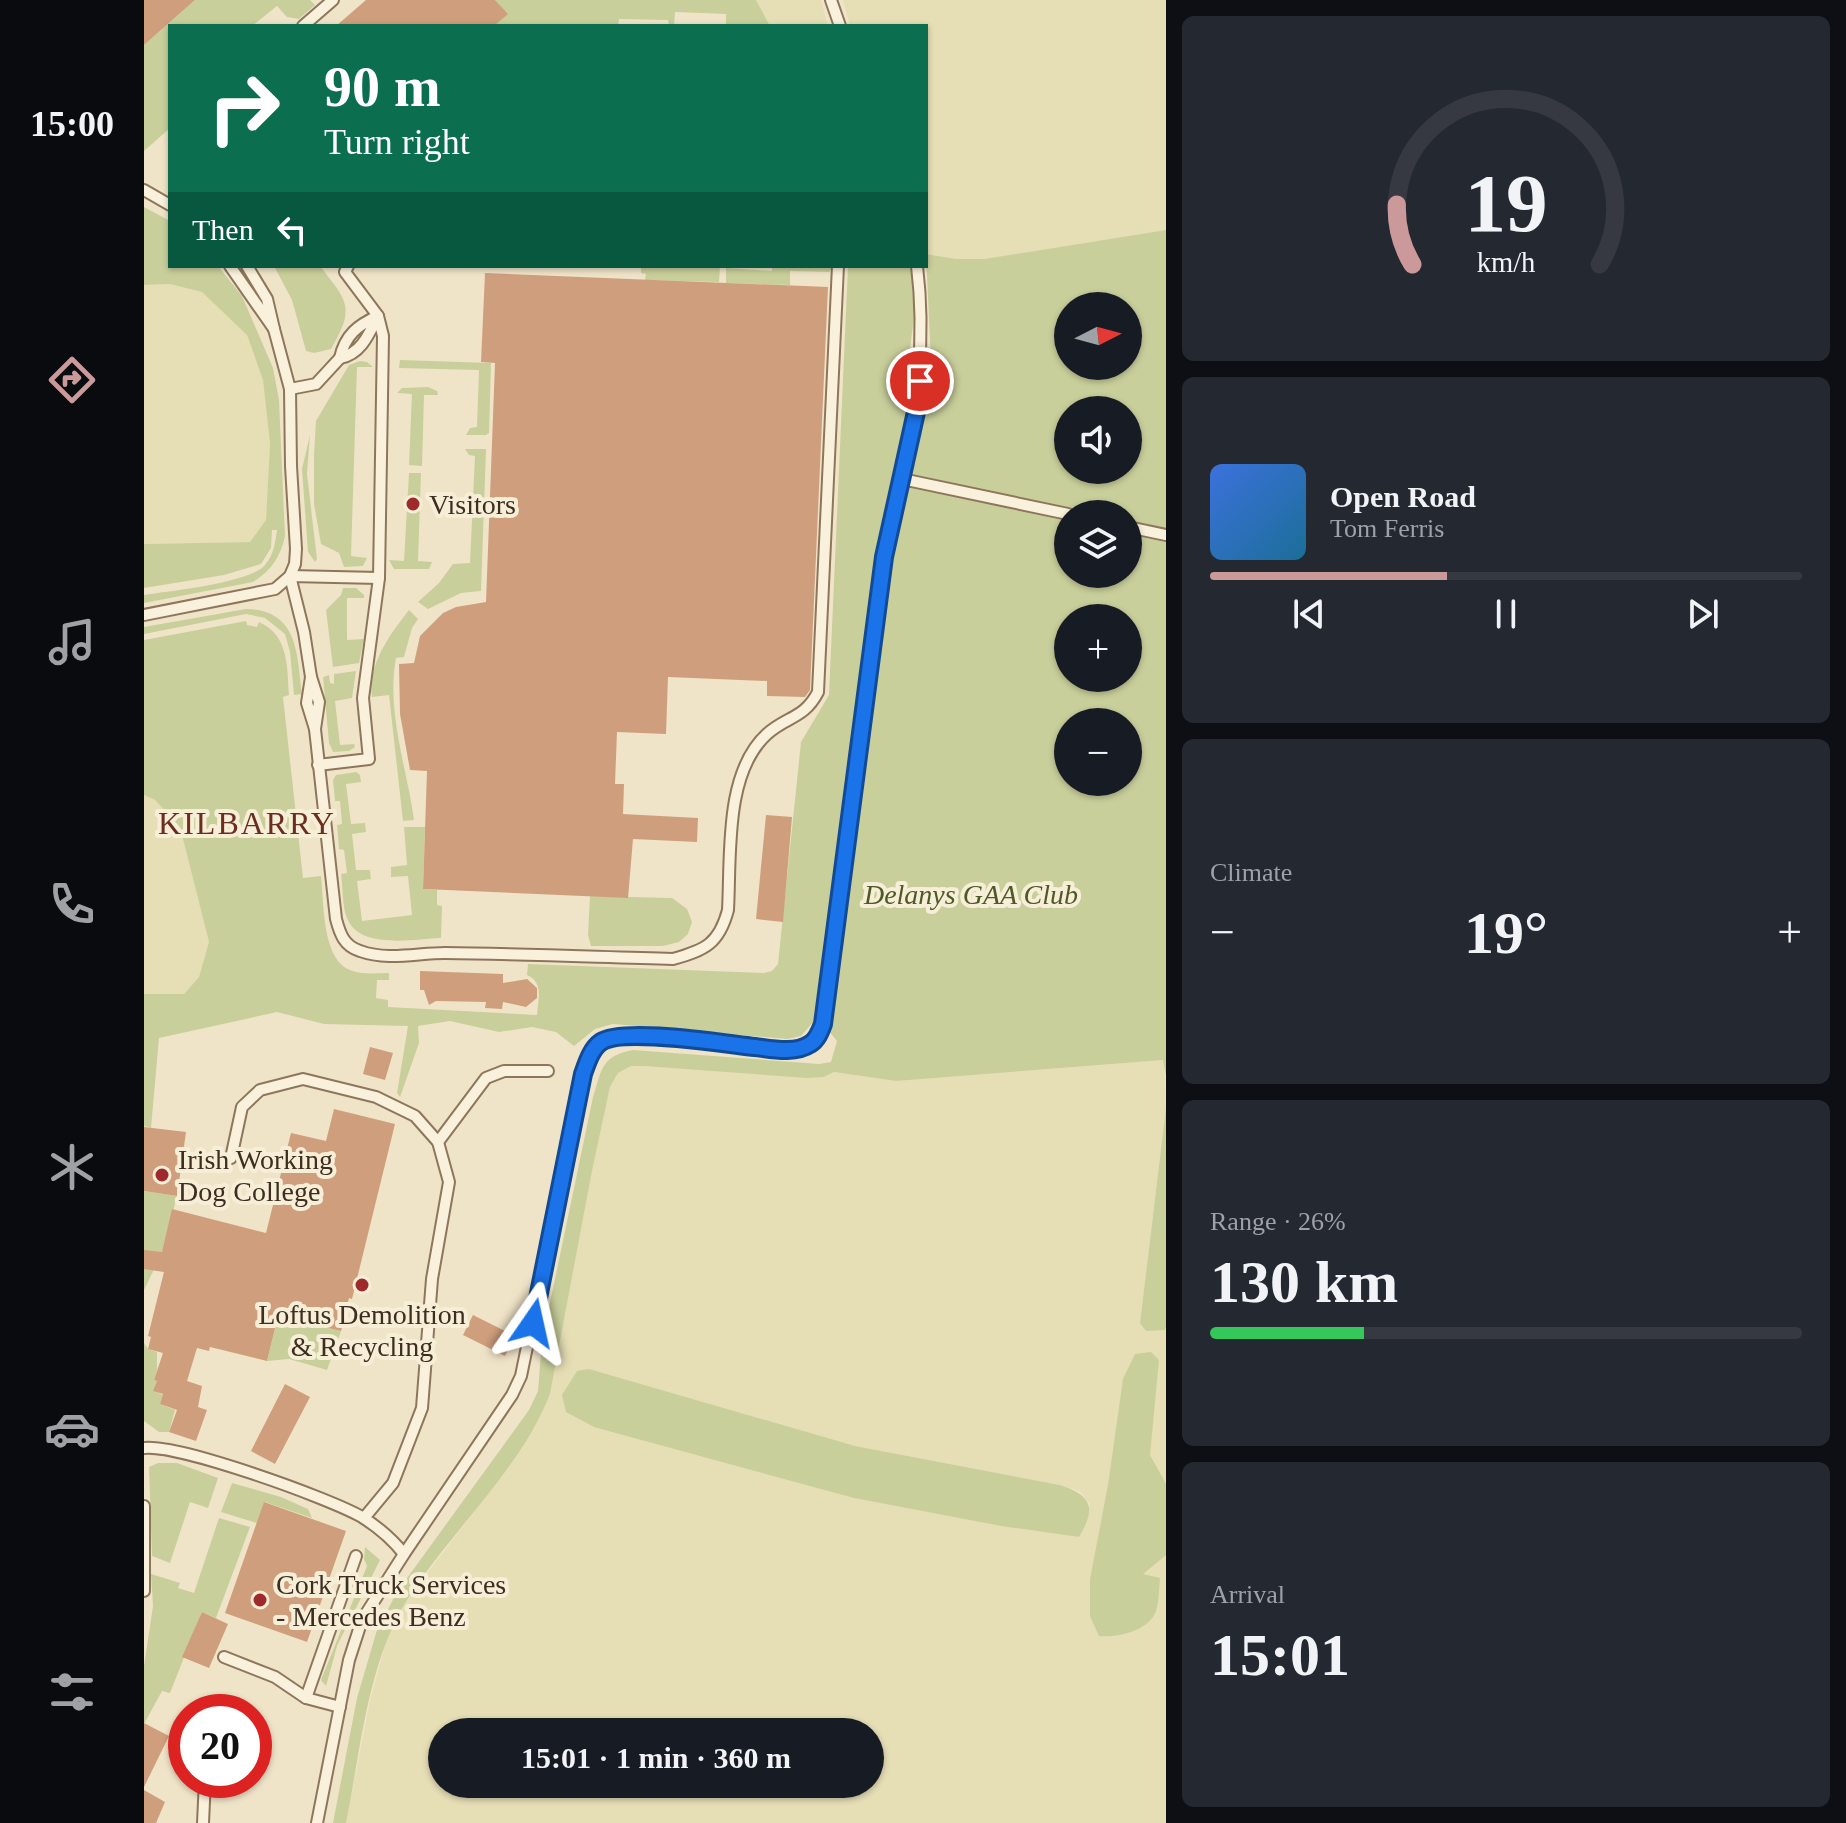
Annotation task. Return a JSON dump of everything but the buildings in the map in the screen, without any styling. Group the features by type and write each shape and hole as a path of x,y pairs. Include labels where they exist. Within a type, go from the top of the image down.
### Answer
{"lane":[{"path":"305,24 333,0"},
{"path":"831,0 839,24"},
{"path":"144,190 168,204"},
{"path":"231,268 274,329"},
{"path":"144,615 275,589 290,576 295,564 290,389 267,299 248,268"},
{"path":"318,765 369,759 363,698 379,578 383,336 378,316 344,268"},
{"path":"290,576 311,677 307,703 315,729 336,919 341,936 349,947 390,957 440,953 673,959 697,952 712,943 723,929 728,910 735,790 750,755 767,734 810,708 818,692 838,268"},
{"path":"317,1823 349,1660 362,1620 512,1395 521,1376 583,1074 590,1055 601,1042 616,1037 652,1037 779,1050 800,1049 813,1043 820,1033 884,557 920,381 917,268"},
{"path":"290,389 316,384 340,358 342,348 358,326 378,316"},
{"path":"902,479 1054,511"},
{"path":"1142,530 1166,535"},
{"path":"290,576 379,578"},
{"path":"438,1142 486,1078 504,1071 548,1071"},
{"path":"231,1158 242,1107 260,1090 303,1079 376,1097 415,1116 438,1142 449,1182 432,1279 422,1408 393,1483 364,1518"},
{"path":"144,1448 165,1449 197,1457 326,1499 364,1518 394,1541 404,1554"},
{"path":"144,1506 144,1591"},
{"path":"306,1698 356,1556"},
{"path":"224,1657 275,1677 306,1698 340,1707"},
{"path":"203,1823 204,1798"}],"shaded area":[{"path":"756,0 821,0 827,24 769,24"},
{"path":"843,0 1166,0 1166,230 984,259 928,254 928,24 849,24"},
{"path":"170,284 202,291 247,335 263,380 270,444 266,520 250,542 144,544 144,285"},
{"path":"144,795 155,800 180,827 209,942 199,977 184,994 144,994"},
{"path":"1164,1060 1166,1108 1140,1323 1165,1330 1166,1327 1166,1823 346,1823 370,1701 388,1635 408,1598 475,1511 550,1394 592,1171 610,1087 618,1073 631,1066 824,1077 834,1072 896,1081","holes":["855,1446 1080,1491 1090,1504 1079,1537 1001,1526 854,1498"]}],"green space":[{"path":"195,0 310,0 315,5 299,19 287,17 277,6 254,24 168,24 168,130 144,151 144,45"},
{"path":"495,0 756,0 769,24 726,24 726,14 675,12 674,24 669,24 668,20 619,19 618,24 496,24 507,14"},
{"path":"144,207 168,220 168,268 220,268 242,296 273,368 279,400 285,536 274,562 253,582 144,603 144,595 209,585 257,571 270,557 277,530 272,530 271,548 261,564 224,575 144,588 144,544 250,542 266,520 270,444 263,380 247,335 202,292 170,284 144,285"},
{"name":"Delanys GAA Club","path":"1166,230 1166,1076 1163,1060 896,1081 834,1072 824,1077 807,1078 644,1066 631,1066 618,1073 610,1087 592,1171 550,1394 521,1448 424,1575 394,1625 367,1708 346,1823 333,1823 357,1698 377,1630 397,1592 529,1410 538,1391 542,1341 593,1097 604,1065 615,1056 633,1050 819,1064 831,1062 837,1041 823,1024 814,1021 801,1036 787,1039 613,1024 595,1029 574,1046 556,1032 532,1027 499,1032 450,1021 418,1026 419,1043 400,1097 397,1093 408,1026 324,1024 277,1012 159,1038 151,1128 144,1126 144,994 184,994 199,977 209,942 180,827 155,800 144,795 144,640 246,621 247,625 257,627 259,622 276,635 287,663 289,695 283,697 303,878 321,876 326,929 334,954 341,964 359,973 389,973 389,980 377,980 376,998 388,1000 388,1007 537,1015 538,987 527,975 528,964 772,971 778,964 801,742 829,695 848,268 912,268 915,310 906,379 932,383 928,254 984,259"},
{"path":"275,268 322,268 345,305 344,323 331,349 314,353 306,351 292,300"},
{"path":"641,268 720,268 719,282 645,280 646,274 641,273"},
{"path":"726,268 772,271 772,268 832,268 829,272 790,271 790,285 726,283"},
{"path":"400,360 491,363 489,433 466,435 470,428 477,427 479,370 399,368"},
{"path":"360,361 373,367 357,367 351,556 367,558 363,566 344,567 339,553 321,544 314,504 316,421 349,365"},
{"path":"428,387 437,391 438,395 424,395 422,466 409,465 412,394 397,393 402,388"},
{"path":"310,435 307,474 315,562 308,552 302,469"},
{"path":"465,449 486,449 481,591 461,593 428,609 418,602 439,583 453,564 470,563 475,456 469,455"},
{"path":"409,473 421,473 418,561 432,562 429,569 394,569 389,560 404,561"},
{"path":"343,588 356,588 364,595 364,598 347,598 347,640 364,639 359,663 333,667 326,610 341,595"},
{"path":"246,609 263,611 276,617 292,636 302,694 294,695 285,634 265,618 246,614 144,634 144,627"},
{"path":"409,610 418,619 412,628 404,657 396,658 394,678 395,719 414,820 403,821 389,695 372,697 371,685 382,650"},
{"path":"356,671 352,698 335,701 340,745 354,744 355,747 349,751 333,752 329,743 323,677 329,675 330,683 334,684 334,674"},
{"path":"356,772 361,782 346,784 351,824 365,823 366,832 352,834 356,870 370,870 371,879 357,881 362,921 412,915 408,876 391,877 391,867 407,865 404,827 425,827 423,889 437,890 437,905 442,906 441,938 403,941 375,939 353,928 347,918 341,874 347,873 344,850 339,849 337,825 342,824 340,801 335,801 333,780 336,775"},
{"path":"590,896 672,898 687,909 692,922 688,934 679,942 663,946 591,946 588,935"},
{"path":"1166,1108 1166,1327 1165,1330 1146,1331 1140,1323"},
{"path":"144,1191 177,1196 162,1253 144,1290 144,1269 148,1269 144,1250"},
{"path":"278,1316 341,1331 327,1370 289,1359 267,1361"},
{"path":"144,1343 148,1349 157,1352 154,1391 163,1395 160,1404 175,1410 169,1432 159,1432 144,1421"},
{"path":"1151,1352 1159,1360 1150,1455 1166,1484 1166,1555 1143,1574 1160,1578 1158,1603 1152,1618 1140,1628 1115,1636 1099,1636 1090,1616 1090,1579 1108,1485 1123,1379 1135,1354"},
{"path":"589,1369 855,1446 1060,1485 1085,1499 1088,1518 1079,1537 1001,1526 854,1498 594,1427 566,1412 562,1395 577,1371"},
{"path":"158,1463 177,1463 218,1478 208,1508 190,1502 170,1563 152,1556 149,1467"},
{"path":"232,1483 281,1497 308,1509 312,1518 265,1502 257,1523 221,1512"},
{"path":"219,1518 250,1527 216,1618 202,1612 170,1693 162,1691 144,1724 144,1666 153,1606 151,1574 180,1583 178,1588 194,1593"},
{"path":"365,1547 380,1560 337,1646 326,1686 321,1680 367,1566"}],"place":[{"name":"Visitors","path":"413,504"},
{"name":"Irish Working Dog College","path":"162,1175"},
{"name":"Loftus Demolition & Recycling","path":"362,1285"},
{"name":"Cork Truck Services - Mercedes Benz","path":"260,1600"}],"district":[{"name":"KILBARRY","path":"247,823"}],"route":[{"path":"533,1323 583,1074 590,1055 601,1042 633,1036 779,1050 800,1049 813,1043 820,1033 884,557 920,381"}]}
